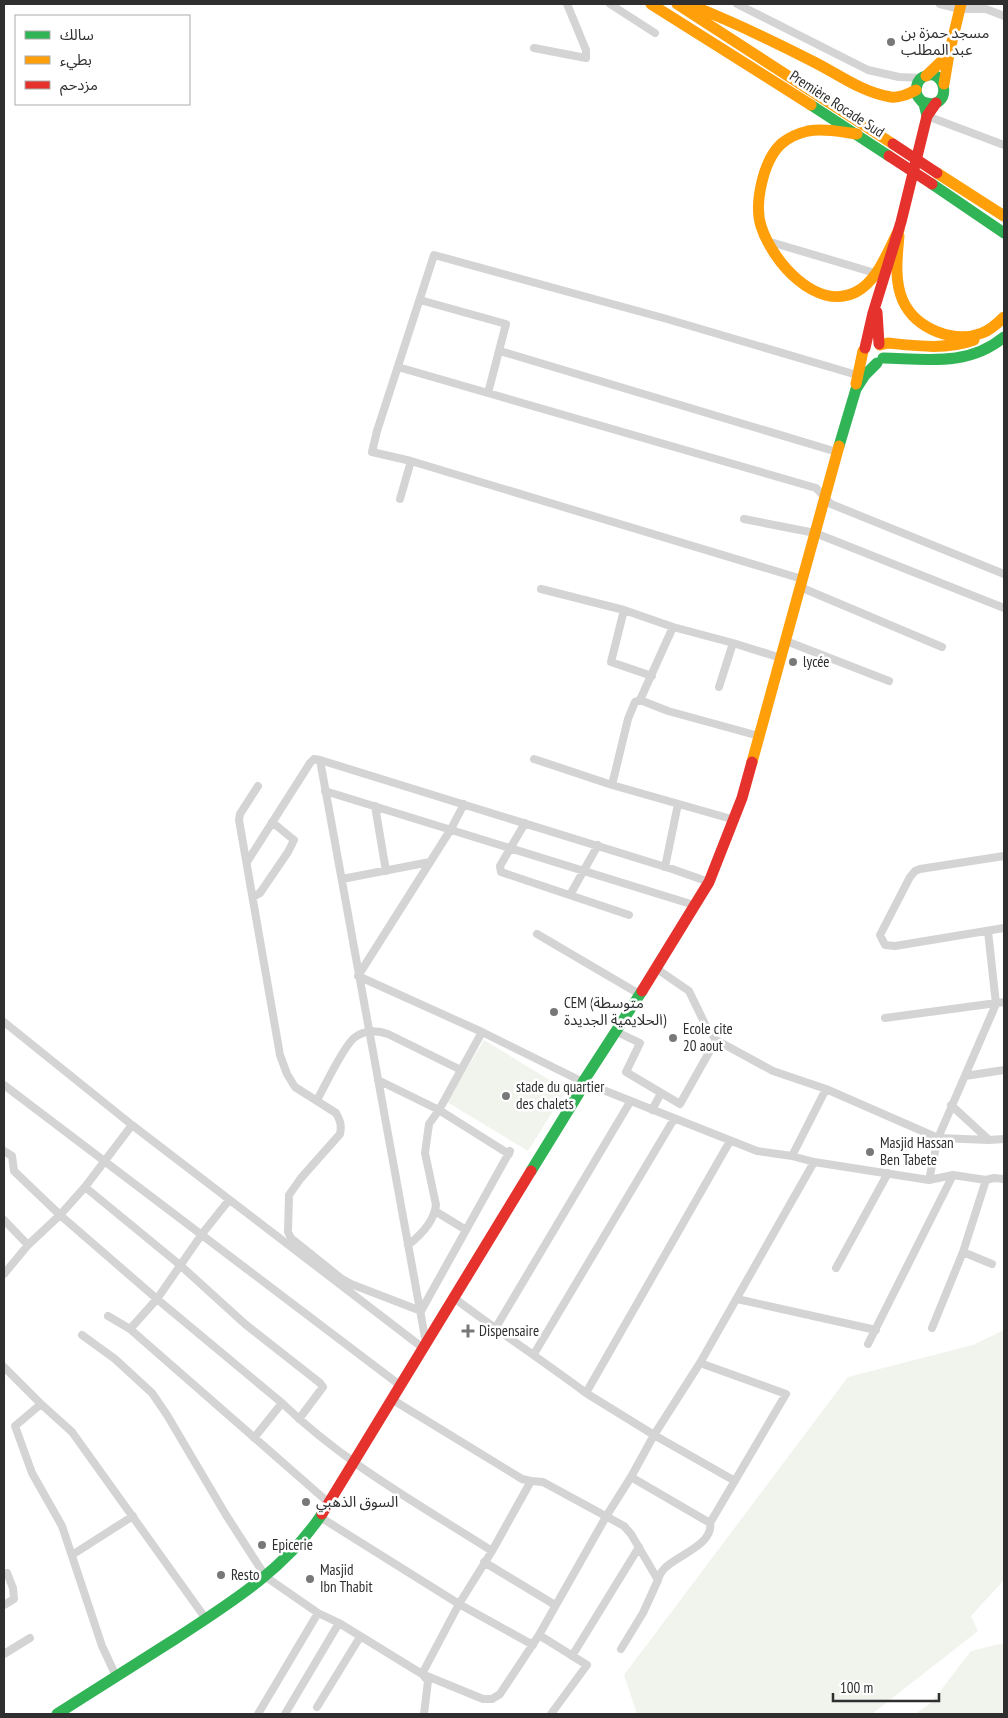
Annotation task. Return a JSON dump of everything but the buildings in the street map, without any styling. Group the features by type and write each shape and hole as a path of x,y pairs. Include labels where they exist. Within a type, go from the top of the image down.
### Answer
{"main road":[{"name":"Première Rocade Sud","path":"652,4 857,134 1004,233"},
{"name":"Première Rocade Sud","path":"677,4 1004,216"},
{"path":"688,4 792,51 874,92 895,97 909,94 916,89"},
{"path":"57,1714 206,1619 266,1577 297,1547 320,1517 354,1463 578,1094 583,1082 657,969 709,882 734,820 759,736 824,497 856,390 857,375 870,324 899,230 927,116 944,93 949,54 961,6"},
{"path":"936,103 927,104 923,102 919,99 916,89 919,80 949,54"},
{"path":"924,76 935,76 944,84"},
{"path":"923,102 927,116"},
{"path":"857,134 810,131 801,133 781,144 767,167 761,191 760,216 765,235 782,264 799,282 816,292 835,296 852,295 864,288 875,273 899,230"},
{"path":"961,205 995,230 1004,242"},
{"path":"899,230 898,285 906,308 917,320 934,330 950,335 968,336 982,334"},
{"path":"856,390 865,375 880,360 884,351 879,345 877,302"},
{"path":"1004,317 998,324 966,343 948,347 888,343 879,345 870,343 864,350 864,355 870,363 880,360 935,359 977,354 989,349 1004,337"}],"street":[{"path":"534,48 586,58 586,50 567,4"},
{"path":"610,4 655,33"},
{"path":"738,4 868,70 899,77 924,76"},
{"path":"940,4 986,9 1004,16"},
{"path":"899,77 916,89"},
{"path":"927,116 1004,146"},
{"path":"774,242 875,273"},
{"path":"857,375 667,319 434,255 377,431 372,452 411,461 801,583 942,647"},
{"path":"420,300 506,324 488,393"},
{"path":"500,351 837,452"},
{"path":"398,367 816,488 831,504 1004,574"},
{"path":"400,499 411,461"},
{"path":"744,519 815,533 1004,608"},
{"path":"541,589 624,610 673,627 781,658"},
{"path":"624,610 611,662 652,676"},
{"path":"612,785 628,719 635,702 640,700 652,676 673,627"},
{"path":"786,641 889,682"},
{"path":"719,687 733,643"},
{"path":"640,700 668,711 759,736"},
{"path":"247,862 314,759 464,804 709,882"},
{"path":"534,759 612,785 734,820"},
{"path":"320,760 420,1311 424,1345"},
{"path":"258,786 240,814 239,820 280,1055 287,1074 295,1087 336,1113 342,1127 340,1134 301,1178 289,1195 288,1232 291,1238 342,1279 420,1311"},
{"path":"326,791 694,905"},
{"path":"358,976 451,829 464,804"},
{"path":"665,867 678,804"},
{"path":"375,806 386,871"},
{"path":"253,897 260,893 294,840 272,822"},
{"path":"525,823 500,866 501,872 629,914"},
{"path":"570,894 598,846"},
{"path":"1004,856 915,871 910,877 880,935 885,945 895,946 1004,928"},
{"path":"342,879 430,862"},
{"path":"928,1180 938,1138 951,1105 1000,1003 988,930"},
{"path":"537,934 641,994"},
{"path":"657,969 689,990 705,1024 716,1040 773,1071 826,1089 938,1138 1004,1139"},
{"path":"358,976 482,1032 583,1082 757,1151 928,1180 953,1175 986,1180 994,1178 1004,1179"},
{"path":"885,1018 1000,1003"},
{"path":"4,1022 229,1200 424,1345"},
{"path":"316,1100 346,1047 354,1038 369,1031 380,1031 388,1034 461,1070"},
{"path":"408,1245 426,1228 435,1211 436,1205 424,1153 429,1124 439,1110 482,1032"},
{"path":"617,1032 640,1044 626,1072 680,1104 716,1040"},
{"path":"965,1076 1004,1070"},
{"path":"378,1080 439,1110 509,1153 420,1311"},
{"path":"4,1084 401,1386"},
{"path":"792,1156 826,1089"},
{"path":"652,1110 661,1093"},
{"path":"495,1329 630,1102"},
{"path":"951,1105 990,1140"},
{"path":"534,1354 674,1119"},
{"path":"4,1274 28,1245 60,1215 85,1187 132,1125"},
{"path":"586,1393 730,1141"},
{"path":"4,1151 12,1156 14,1171 60,1215 282,1403 299,1420 354,1463 492,1551"},
{"path":"82,1335 115,1359 152,1393 266,1577 318,1613 339,1623 422,1674 483,1699 492,1698 500,1694 540,1635 555,1605 654,1435 700,1363 814,1162"},
{"path":"836,1268 888,1173"},
{"path":"868,1344 953,1175"},
{"path":"932,1328 962,1252 986,1180"},
{"path":"85,1187 180,1265 245,1324 320,1383 323,1387 320,1393 299,1420"},
{"path":"130,1329 157,1299 202,1234 229,1200"},
{"path":"435,1211 466,1230"},
{"path":"4,1220 28,1245"},
{"path":"962,1252 992,1264"},
{"path":"454,1298 586,1393 654,1435 735,1481"},
{"path":"737,1299 876,1330"},
{"path":"108,1316 130,1329 329,1503"},
{"path":"621,1648 643,1613 665,1567 695,1548 708,1535 710,1524 786,1394 700,1363"},
{"path":"4,1367 72,1432 206,1619"},
{"path":"393,1400 522,1479 543,1482 624,1526 631,1534 658,1580"},
{"path":"254,1438 282,1403"},
{"path":"41,1404 15,1426 32,1473 62,1526 102,1646 116,1676"},
{"path":"631,1477 710,1524"},
{"path":"422,1674 459,1604 492,1551 531,1481"},
{"path":"72,1555 133,1516"},
{"path":"320,1517 459,1604 532,1645"},
{"path":"572,1656 639,1547"},
{"path":"484,1562 555,1605"},
{"path":"4,1605 14,1599 8,1573"},
{"path":"258,1714 318,1613"},
{"path":"285,1714 339,1623"},
{"path":"540,1635 587,1665 551,1714"},
{"path":"317,1707 360,1637"},
{"path":"4,1654 30,1638"},
{"path":"422,1674 428,1681 424,1714"}],"shaded area":[{"name":"stade du quartier des chalets","path":"484,1040 566,1090 528,1151 447,1102"},
{"path":"1004,1330 1004,1580 971,1616 978,1631 872,1714 637,1714 624,1675 848,1377 973,1345"},
{"path":"1004,1643 1004,1714 915,1714 931,1703 971,1651"}],"traffic: fast":[{"path":"923,102 933,104 939,101 943,95 942,82 937,77 931,75 923,77 917,85 917,95 924,104 927,116"},
{"path":"811,105 889,156"},
{"path":"932,184 1004,233"},
{"path":"883,358 931,360 961,357 990,347 1004,337"},
{"path":"839,446 856,389 865,375 877,363"},
{"path":"531,1171 579,1093 583,1082 642,991"},
{"path":"57,1714 193,1628 254,1585 291,1552 322,1514"}],"traffic: slow":[{"path":"651,4 811,105"},
{"path":"677,4 893,144"},
{"path":"688,4 767,39 871,92 894,97 916,90"},
{"path":"944,84 961,4"},
{"path":"926,76 949,54"},
{"path":"857,134 814,130 797,134 781,144 769,161 760,195 759,217 767,240 785,268 798,280 811,289 826,295 841,296 856,292 864,287 882,264 899,230"},
{"path":"937,173 1004,216"},
{"path":"899,236 897,269 900,293 909,311 926,326 948,335 971,336 985,332 1004,317"},
{"path":"880,345 888,343 942,346 974,340"},
{"path":"856,384 863,351"},
{"path":"752,762 839,446"}],"traffic: jam":[{"path":"865,348 873,313 901,222 927,116 936,103"},
{"path":"893,144 937,173"},
{"path":"889,156 932,184"},
{"path":"877,312 879,344"},
{"path":"642,991 709,882 742,798 752,762"},
{"path":"322,1514 531,1171"}],"place":[{"name":"مسجد حمزة بن عبد المطلب","path":"891,42"},
{"name":"lycée","path":"793,662"},
{"name":"CEM (متوسطة الحلايمية الجديدة)","path":"554,1012"},
{"name":"Ecole cite 20 aout","path":"673,1038"},
{"name":"stade du quartier des chalets","path":"506,1096"},
{"name":"Masjid Hassan Ben Tabete","path":"870,1152"},
{"name":"Dispensaire","path":"468,1331"},
{"name":"السوق الذهبي","path":"306,1502"},
{"name":"Epicerie","path":"262,1545"},
{"name":"Resto","path":"221,1575"},
{"name":"Masjid Ibn Thabit","path":"310,1579"}]}
